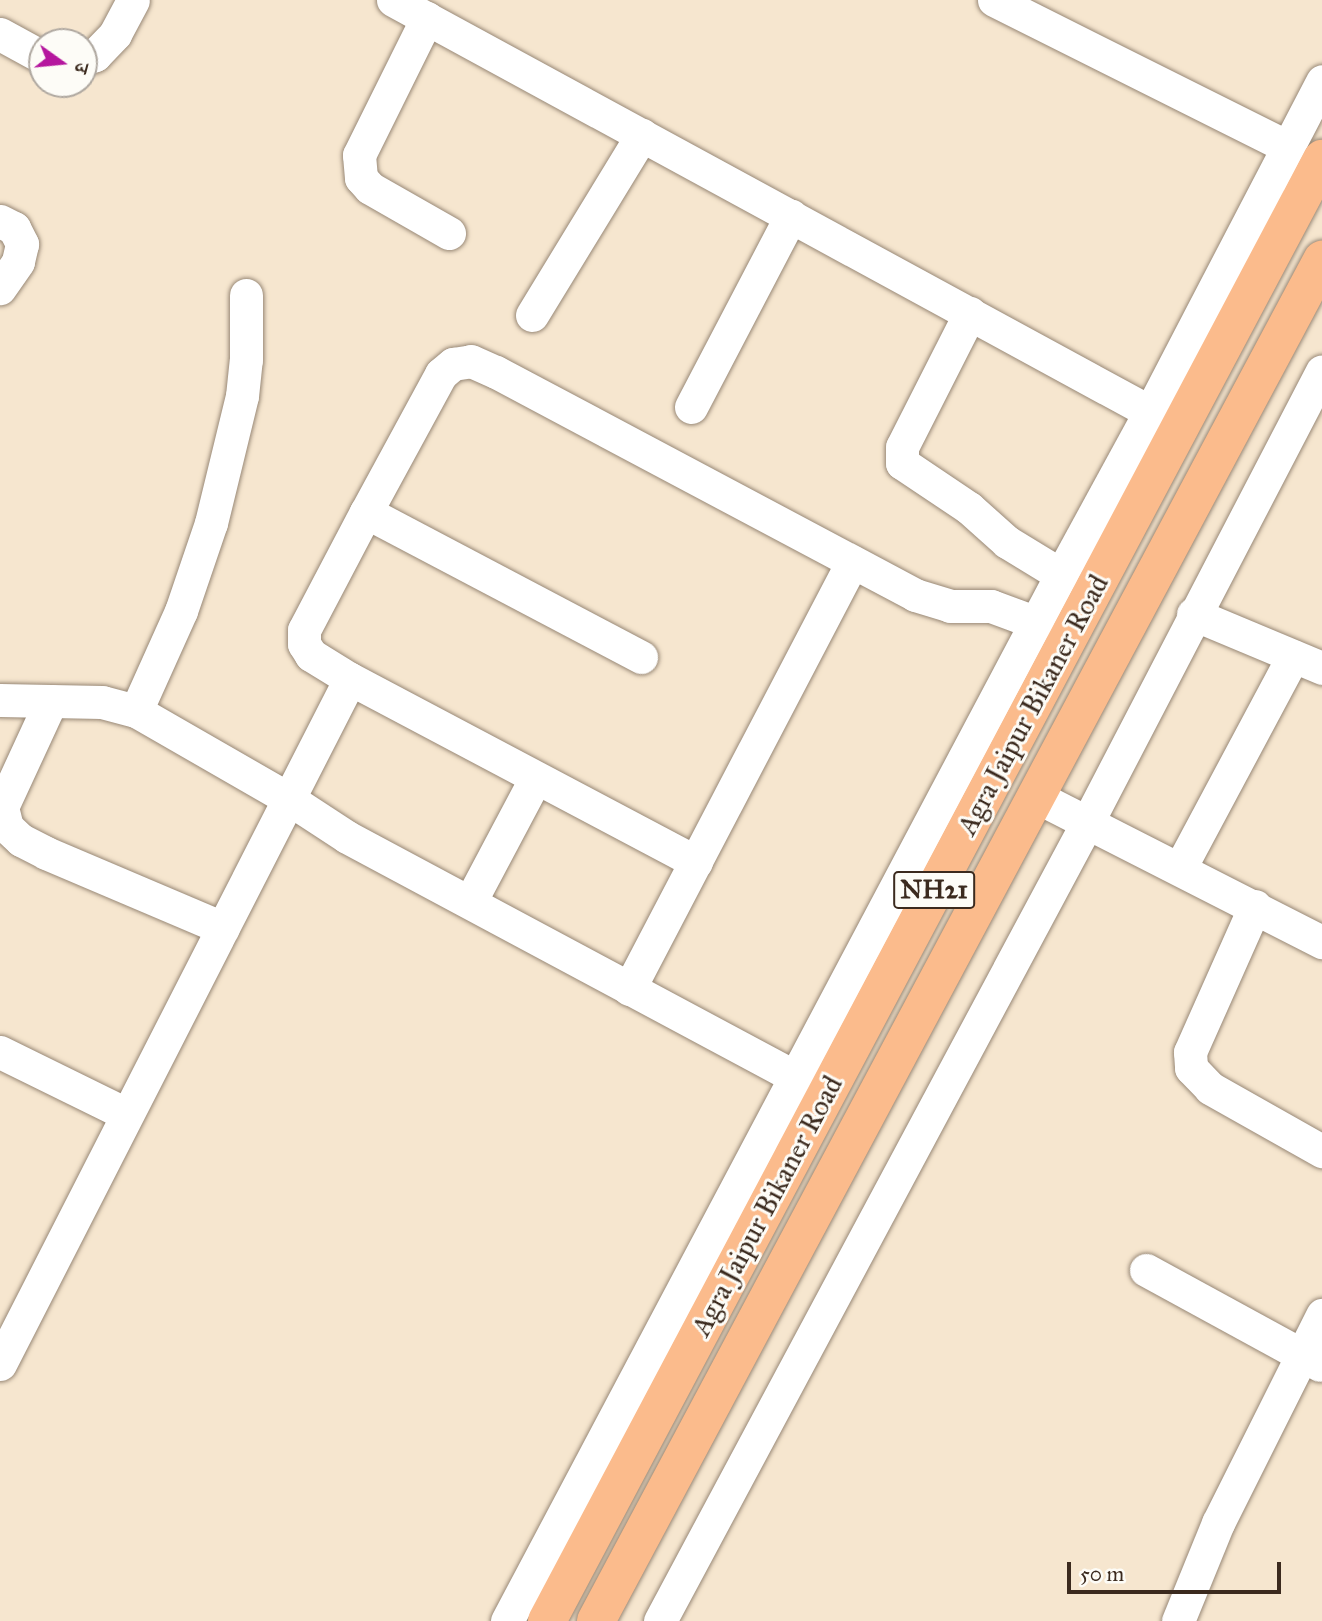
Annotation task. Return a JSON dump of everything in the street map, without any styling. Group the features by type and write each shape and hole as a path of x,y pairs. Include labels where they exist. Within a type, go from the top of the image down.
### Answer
{"highway":[{"name":"Agra Jaipur Bikaner Road","path":"547,1621 810,1085 1304,153"},
{"name":"Agra Jaipur Bikaner Road","path":"596,1621 1322,260"}],"street":[{"path":"98,51 115,34 133,0"},
{"path":"994,0 1304,153"},
{"path":"449,233 370,188 361,178 359,155 386,96 411,9 1150,412"},
{"path":"0,34 28,49"},
{"path":"508,1621 810,1085 1060,575 1150,412 1304,153 1322,81"},
{"path":"532,315 642,135"},
{"path":"691,407 791,216"},
{"path":"0,221 14,228 22,244 18,262 0,288"},
{"path":"136,711 181,611 211,523 242,396 246,360 246,295"},
{"path":"970,313 902,447 902,463 969,508 1007,542 1060,575"},
{"path":"696,862 349,679 311,655 304,644 304,630 366,512 441,374 453,364 471,361 934,603 991,606 1037,623"},
{"path":"660,1621 1087,823 1322,371"},
{"path":"366,512 641,657"},
{"path":"629,989 852,562"},
{"path":"1180,868 1308,662 1194,614"},
{"path":"0,1364 11,1314 125,1114 349,679"},
{"path":"0,700 103,702 136,711 289,799 347,838 810,1085"},
{"path":"51,701 2,807 7,827 21,840 46,853 223,928"},
{"path":"470,902 535,779"},
{"path":"1037,797 1322,942"},
{"path":"1255,906 1190,1052 1191,1068 1210,1088 1322,1151"},
{"path":"0,1052 125,1114"},
{"path":"1146,1270 1312,1360"},
{"path":"1178,1621 1218,1523 1312,1360 1322,1315"}]}
